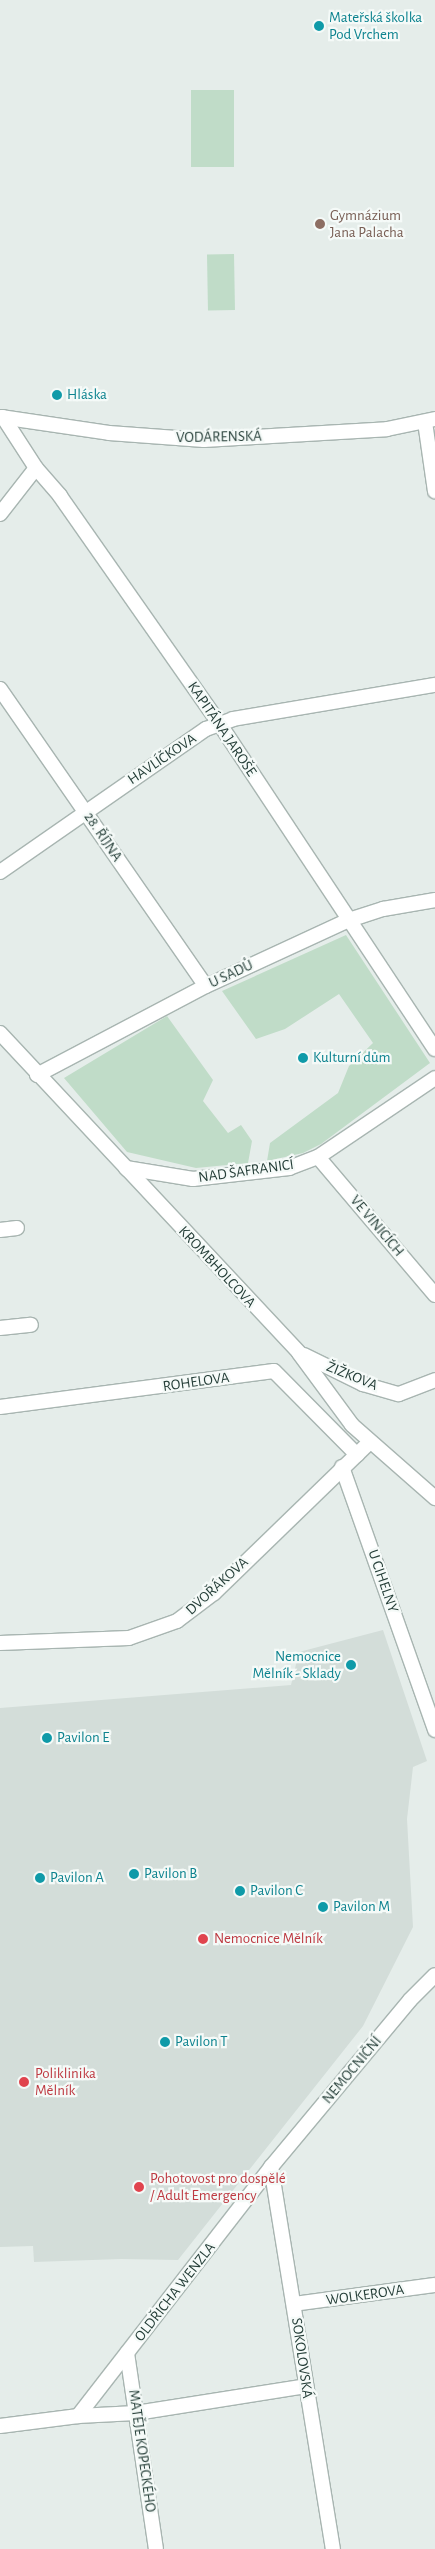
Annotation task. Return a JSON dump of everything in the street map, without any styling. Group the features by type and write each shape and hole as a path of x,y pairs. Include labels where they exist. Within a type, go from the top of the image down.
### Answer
{"street":[{"name":"VODÁRENSKÁ","path":"2,417 109,434 204,440 387,429 430,421"},
{"name":"KAPITÁNA JAROŠE","path":"2,417 36,468 60,496 219,724 435,1050"},
{"path":"430,421 435,491"},
{"path":"0,514 36,468"},
{"name":"HAVLÍČKOVA","path":"0,872 85,811 206,729 219,724 435,685"},
{"name":"28. ŘÍJNA","path":"0,688 206,986"},
{"name":"U SADŮ","path":"37,1075 206,986 349,920 383,909 435,900"},
{"name":"KROMBHOLCOVA","path":"0,1033 37,1075 299,1353 352,1424 435,1498"},
{"name":"NAD ŠAFRANICÍ","path":"129,1172 126,1168 193,1179 289,1168 318,1157 435,1078"},
{"name":"VE VINICÍCH","path":"318,1157 435,1295"},
{"path":"0,1230 17,1228"},
{"path":"0,1328 31,1326"},
{"name":"ŽIŽKOVA","path":"299,1353 363,1384 399,1394 435,1380"},
{"name":"ROHELOVA","path":"0,1407 274,1371 357,1455"},
{"path":"342,1467 370,1442"},
{"name":"DVOŘÁKOVA","path":"0,1643 129,1638 177,1621 214,1593 342,1467"},
{"name":"U CIHELNY","path":"342,1467 435,1730"},
{"name":"NEMOCNIČNÍ","path":"271,2167 410,2000 435,1976"},
{"name":"SOKOLOVSKÁ","path":"271,2167 333,2549"},
{"name":"OLDŘICHA WENZLA","path":"78,2416 271,2167"},
{"name":"WOLKEROVA","path":"294,2304 435,2285"},
{"name":"MATĚJE KOPECKÉHO","path":"127,2353 156,2549"},
{"path":"0,2426 78,2416 136,2413 306,2386"}],"shaded area":[{"name":"Nemocnice Mělník","path":"383,1630 427,1761 413,1767 407,1819 413,1927 363,2026 178,2260 121,2259 34,2262 33,2246 0,2247 0,1708 291,1685 299,1652"}],"green space":[{"path":"191,90 234,90 234,167 191,167"},
{"path":"207,254 234,254 235,310 208,310"},
{"path":"346,935 430,1063 321,1144 303,1153 267,1161 270,1143 338,1093 349,1066 373,1043 339,994 285,1029 256,1039 222,991"},
{"path":"167,1016 213,1080 203,1101 228,1133 241,1125 252,1141 248,1163 196,1168 127,1152 64,1078"}],"place":[{"name":"Mateřská školka Pod Vrchem","path":"319,26"},
{"name":"Gymnázium Jana Palacha","path":"320,224"},
{"name":"Hláska","path":"57,395"},
{"name":"Kulturní dům","path":"303,1058"},
{"name":"Nemocnice Mělník - Sklady","path":"351,1665"},
{"name":"Pavilon E","path":"47,1738"},
{"name":"Pavilon B","path":"134,1874"},
{"name":"Pavilon A","path":"40,1878"},
{"name":"Pavilon C","path":"240,1891"},
{"name":"Pavilon M","path":"323,1907"},
{"name":"Nemocnice Mělník","path":"203,1939"},
{"name":"Pavilon T","path":"165,2042"},
{"name":"Poliklinika Mělník","path":"24,2082"},
{"name":"Pohotovost pro dospělé / Adult Emergency","path":"139,2187"}]}
